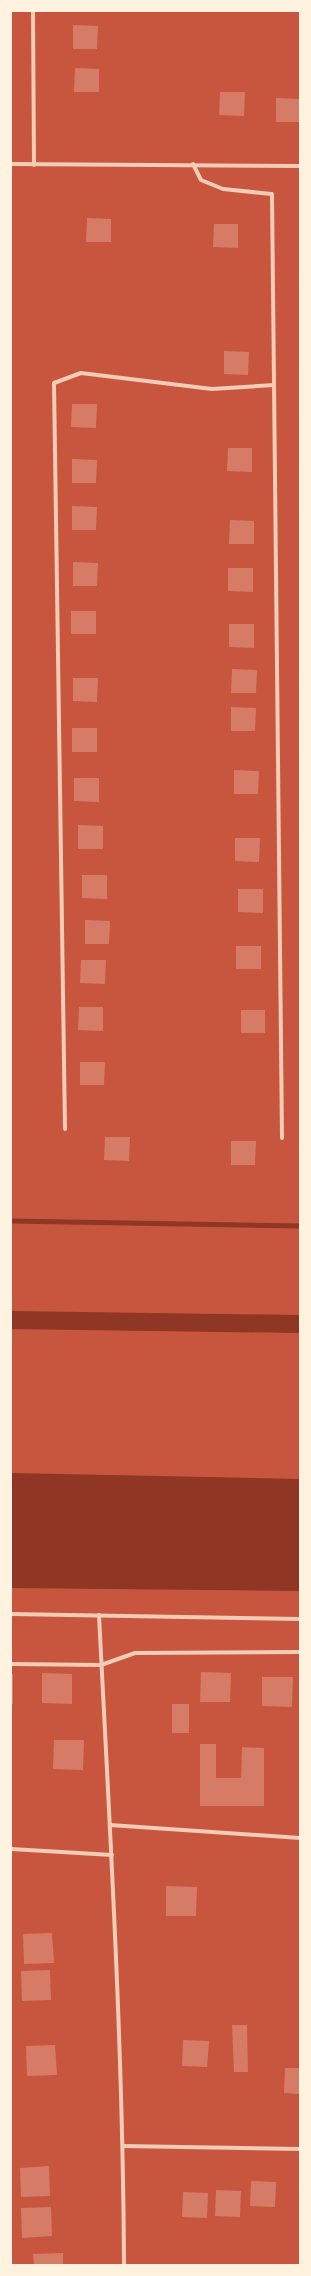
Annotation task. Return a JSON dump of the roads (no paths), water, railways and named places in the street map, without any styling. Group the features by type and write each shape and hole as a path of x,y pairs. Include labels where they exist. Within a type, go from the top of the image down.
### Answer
{"street":[{"path":"33,11 34,165"},
{"path":"11,164 193,164 300,166"},
{"path":"193,164 201,180 223,189 272,194 282,1138"},
{"path":"65,1129 54,383 81,373 212,389 274,385"},
{"path":"11,1614 300,1619"},
{"path":"98,1615 112,1855 124,2146 124,2265"},
{"path":"11,1664 101,1665 135,1652 300,1652"},
{"path":"110,1825 300,1838"},
{"path":"11,1849 112,1855"},
{"path":"124,2146 300,2149"}],"waterway":[{"path":"11,1221 300,1226"},
{"path":"11,1320 300,1324"}]}
